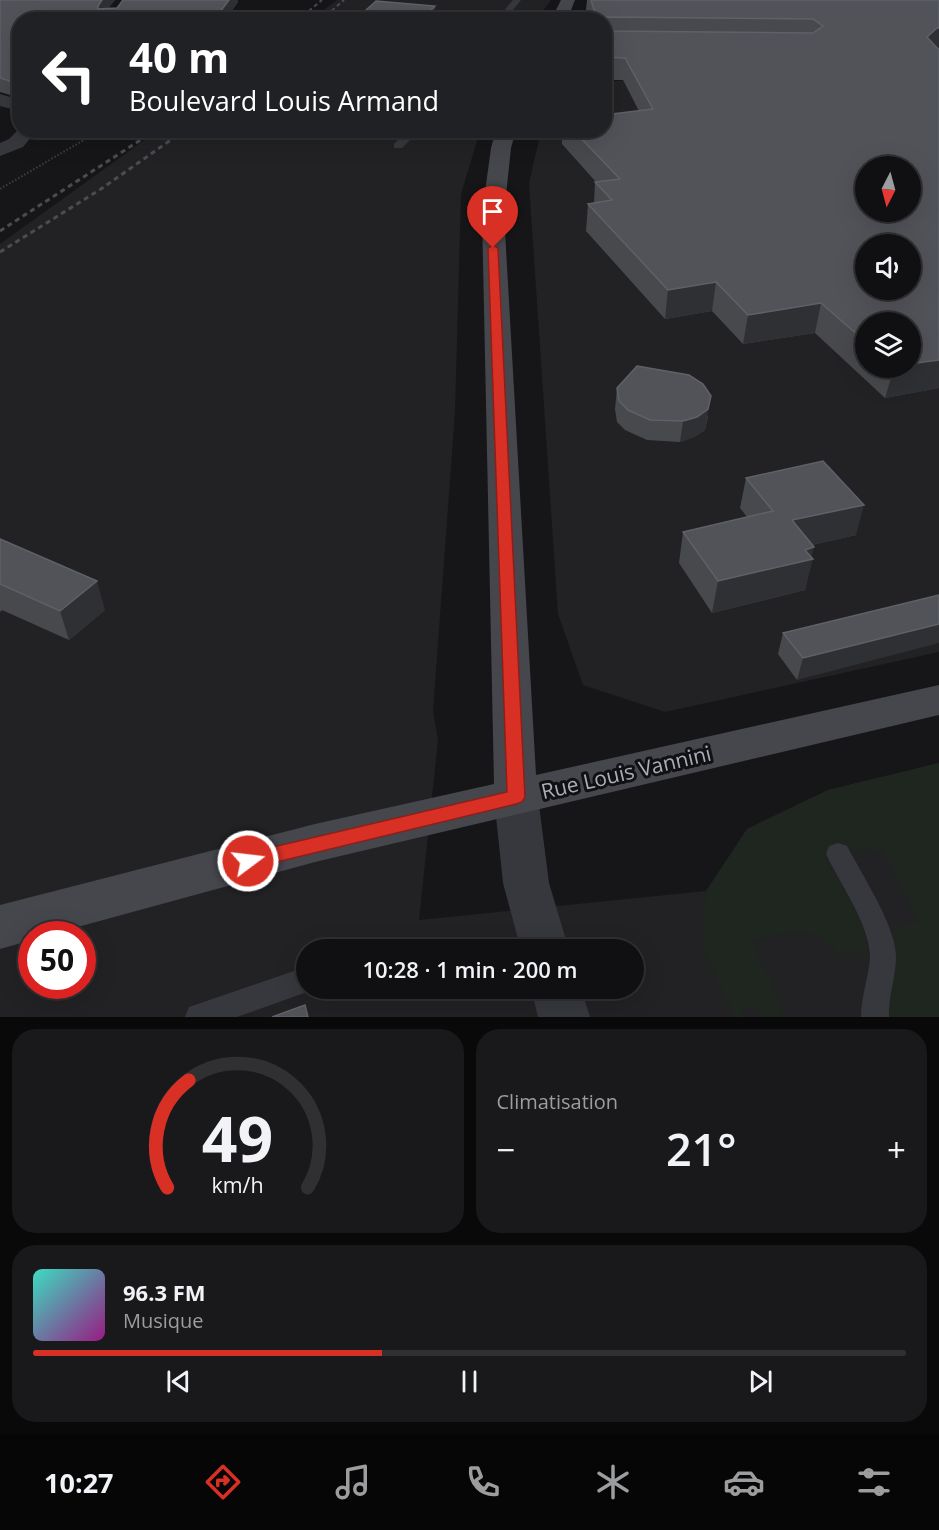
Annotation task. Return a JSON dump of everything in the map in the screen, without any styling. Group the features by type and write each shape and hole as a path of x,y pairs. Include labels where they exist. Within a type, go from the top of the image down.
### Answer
{"main road":[{"path":"504,138 493,214 516,797"},
{"name":"Rue Louis Vannini","path":"0,927 315,843 939,700"}],"street":[{"path":"4,149 23,138"},
{"path":"516,797 526,883 542,939"},
{"path":"559,999 564,1017"}],"lane":[{"path":"507,12 517,0"},
{"path":"398,146 407,138"},
{"path":"838,854 880,937 884,956 874,997 875,1017"},
{"path":"199,1017 296,983"}],"path":[{"path":"0,189 87,138"}],"shaded area":[{"path":"337,0 551,0 542,12 321,12"},
{"path":"888,76 939,137 939,652 665,712 583,685 558,614 529,183 539,138 612,138 612,81"},
{"path":"147,138 478,138 461,194 455,412 433,711 438,740 419,920 706,891 747,829 828,790 939,763 939,1017 0,1017 0,244"},
{"path":"939,763 939,1017 887,1017 892,931 918,921 883,851 852,850 825,857 860,921 865,934 867,961 856,950 840,955 825,941 807,934 788,933 761,939 754,942 777,994 782,1012 778,1017 763,1016 752,1007 741,1008 745,1017 735,1017 702,947 706,891 747,829 828,790"}],"building":[{"path":"0,0 102,0 98,9 117,8 123,0 229,0 220,12 12,12 12,82 0,78"},
{"path":"591,0 939,0 939,28 927,37 939,49 939,360 921,362 921,312 855,312 855,332 821,303 748,315 716,282 668,290 588,204 612,200 595,182 620,179 581,138 612,138 612,114 653,109 625,58 612,57 612,31 813,33 823,26 813,19 612,17 612,12 595,12"},
{"path":"376,1 435,6 429,12 364,12"},
{"path":"637,366 689,375 703,384 711,396 708,409 697,417 683,421 650,420 628,410 619,401 617,388"},
{"path":"823,461 864,505 792,520 814,547 805,550 813,559 718,581 683,532 773,511 746,478"},
{"path":"0,539 97,581 60,611 0,584"},
{"path":"939,595 939,624 803,658 783,633"},
{"path":"305,1005 308,1017 272,1017"}],"railway":[{"path":"308,12 322,0"},
{"path":"330,12 344,0"},
{"path":"0,231 144,138"},
{"path":"0,252 101,189 174,138"}],"route":[{"path":"248,861 315,843 516,797 493,248"}]}
